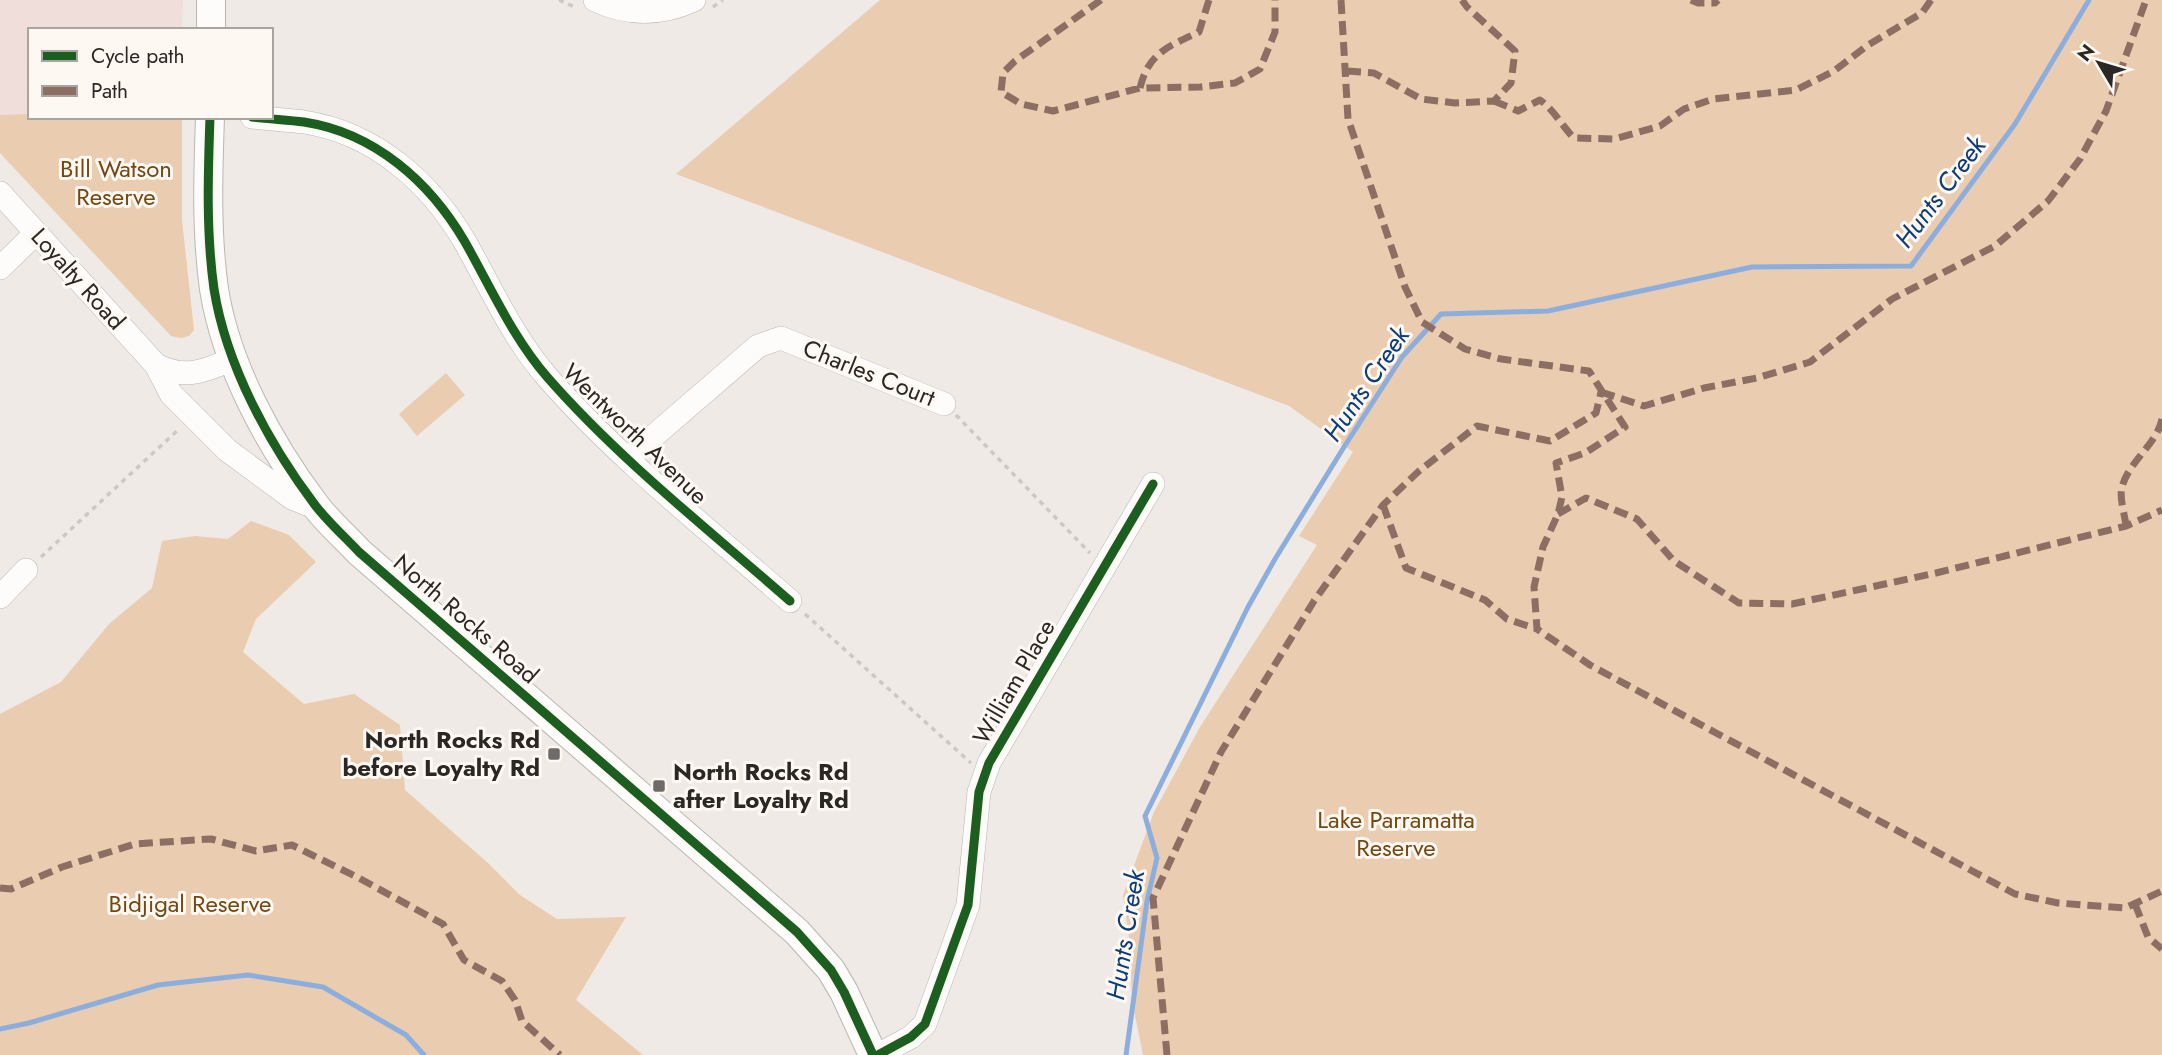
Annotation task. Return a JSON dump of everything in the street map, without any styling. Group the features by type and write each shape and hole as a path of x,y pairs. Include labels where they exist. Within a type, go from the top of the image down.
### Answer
{"main road":[{"path":"211,0 211,28"},
{"name":"North Rocks Road","path":"210,119 209,243 215,291 233,359 266,433 317,508 359,552 797,932 831,970 876,1055"}],"street":[{"path":"595,0 645,13 661,12 694,0"},
{"name":"Wentworth Avenue","path":"270,119 307,123 346,134 384,152 430,191 463,240 502,311 546,376 627,459 790,601"},
{"name":"Loyalty Road","path":"0,193 156,365 171,394 227,450 292,498 317,508"},
{"path":"0,268 36,233"},
{"name":"Charles Court","path":"627,459 758,346 781,338 944,404"},
{"path":"156,365 170,372 186,374 202,372 233,359"},
{"name":"William Place","path":"876,1055 911,1037 925,1024 968,905 979,792 989,763 1017,711 1153,484"},
{"path":"0,597 26,570"}],"path":[{"path":"944,404 1104,569"},
{"path":"26,570 182,427"},
{"path":"790,601 984,776"}],"shaded area":[{"path":"0,0 183,0 182,28 28,28 28,114 0,115"}],"green space":[{"name":"Lake Parramatta Reserve","path":"880,0 2162,0 2162,1055 1143,1055 1132,1001 1129,938 1123,895 1154,812 1200,727 1317,545 1299,536 1353,452 1289,406 676,174"},
{"name":"Bill Watson Reserve","path":"28,114 28,119 182,119 182,220 194,330 189,336 171,336 0,153 0,115"},
{"path":"446,373 465,395 417,436 399,414"},
{"name":"Bidjigal Reserve","path":"251,521 289,535 316,562 256,619 243,652 304,704 354,694 400,725 405,790 520,895 557,919 626,917 576,1000 643,1055 0,1055 0,714 61,682 109,624 152,588 162,541 195,536 228,539"}],"waterway":[{"name":"Hunts Creek","path":"1126,1055 1147,901 1157,858 1145,816 1248,607 1275,559 1402,357 1441,314 1548,311 1752,267 1911,266 2015,124 2089,0"},
{"path":"0,1029 158,985 248,975 323,987 406,1035 424,1055"}],"marked path":[{"path":"1101,0 1015,61 1003,73 1001,92 1021,104 1053,111 1140,88 1200,87 1235,83 1260,69 1275,32 1275,0"},
{"path":"1140,88 1148,66 1161,52 1199,32 1209,0"},
{"path":"1341,0 1348,119 1405,287 1422,322 1465,349 1501,359 1589,371 1625,427 1585,453 1556,463 1562,497 1558,514 1543,547 1534,587 1537,629 1590,665 2015,894 2058,903 2125,908 2162,891"},
{"path":"1347,71 1374,73 1421,99 1455,103 1494,101 1511,83 1515,51 1462,0"},
{"path":"1691,0 1698,3 1715,3 1718,0"},
{"path":"1494,101 1518,111 1540,100 1550,108 1574,138 1614,139 1660,126 1684,109 1713,99 1796,90 1834,71 1868,45 1922,13 1931,0"},
{"path":"1601,392 1644,406 1810,362 1892,299 1995,246 2048,201 2080,159 2106,111 2146,0"},
{"path":"1167,1055 1153,898 1221,752 1314,601 1383,505 1419,471 1477,426 1550,441 1596,413 1601,392"},
{"path":"2126,526 2122,487 2130,469 2155,437 2162,419"},
{"path":"1558,514 1586,498 1637,519 1674,561 1739,603 1792,604 1936,573 2126,526 2162,510"},
{"path":"1383,505 1406,568 1485,600 1507,619 1537,629"},
{"path":"0,888 11,889 62,867 135,844 211,839 256,851 292,845 443,924 464,960 502,981 515,1000 522,1021 560,1055"},
{"path":"2135,904 2148,937 2162,949"}],"cycle path":[{"path":"210,119 210,246 220,318 228,346 252,403 298,481 320,511 359,552 797,932 831,970 873,1055"},
{"path":"273,119 304,122 354,137 377,149 417,181 451,220 513,330 548,378 635,466 790,601"},
{"path":"878,1055 911,1037 925,1024 968,905 979,792 989,763 1153,484"}],"place":[{"name":"North Rocks Rd before Loyalty Rd","path":"554,754"},
{"name":"North Rocks Rd after Loyalty Rd","path":"659,786"}]}
